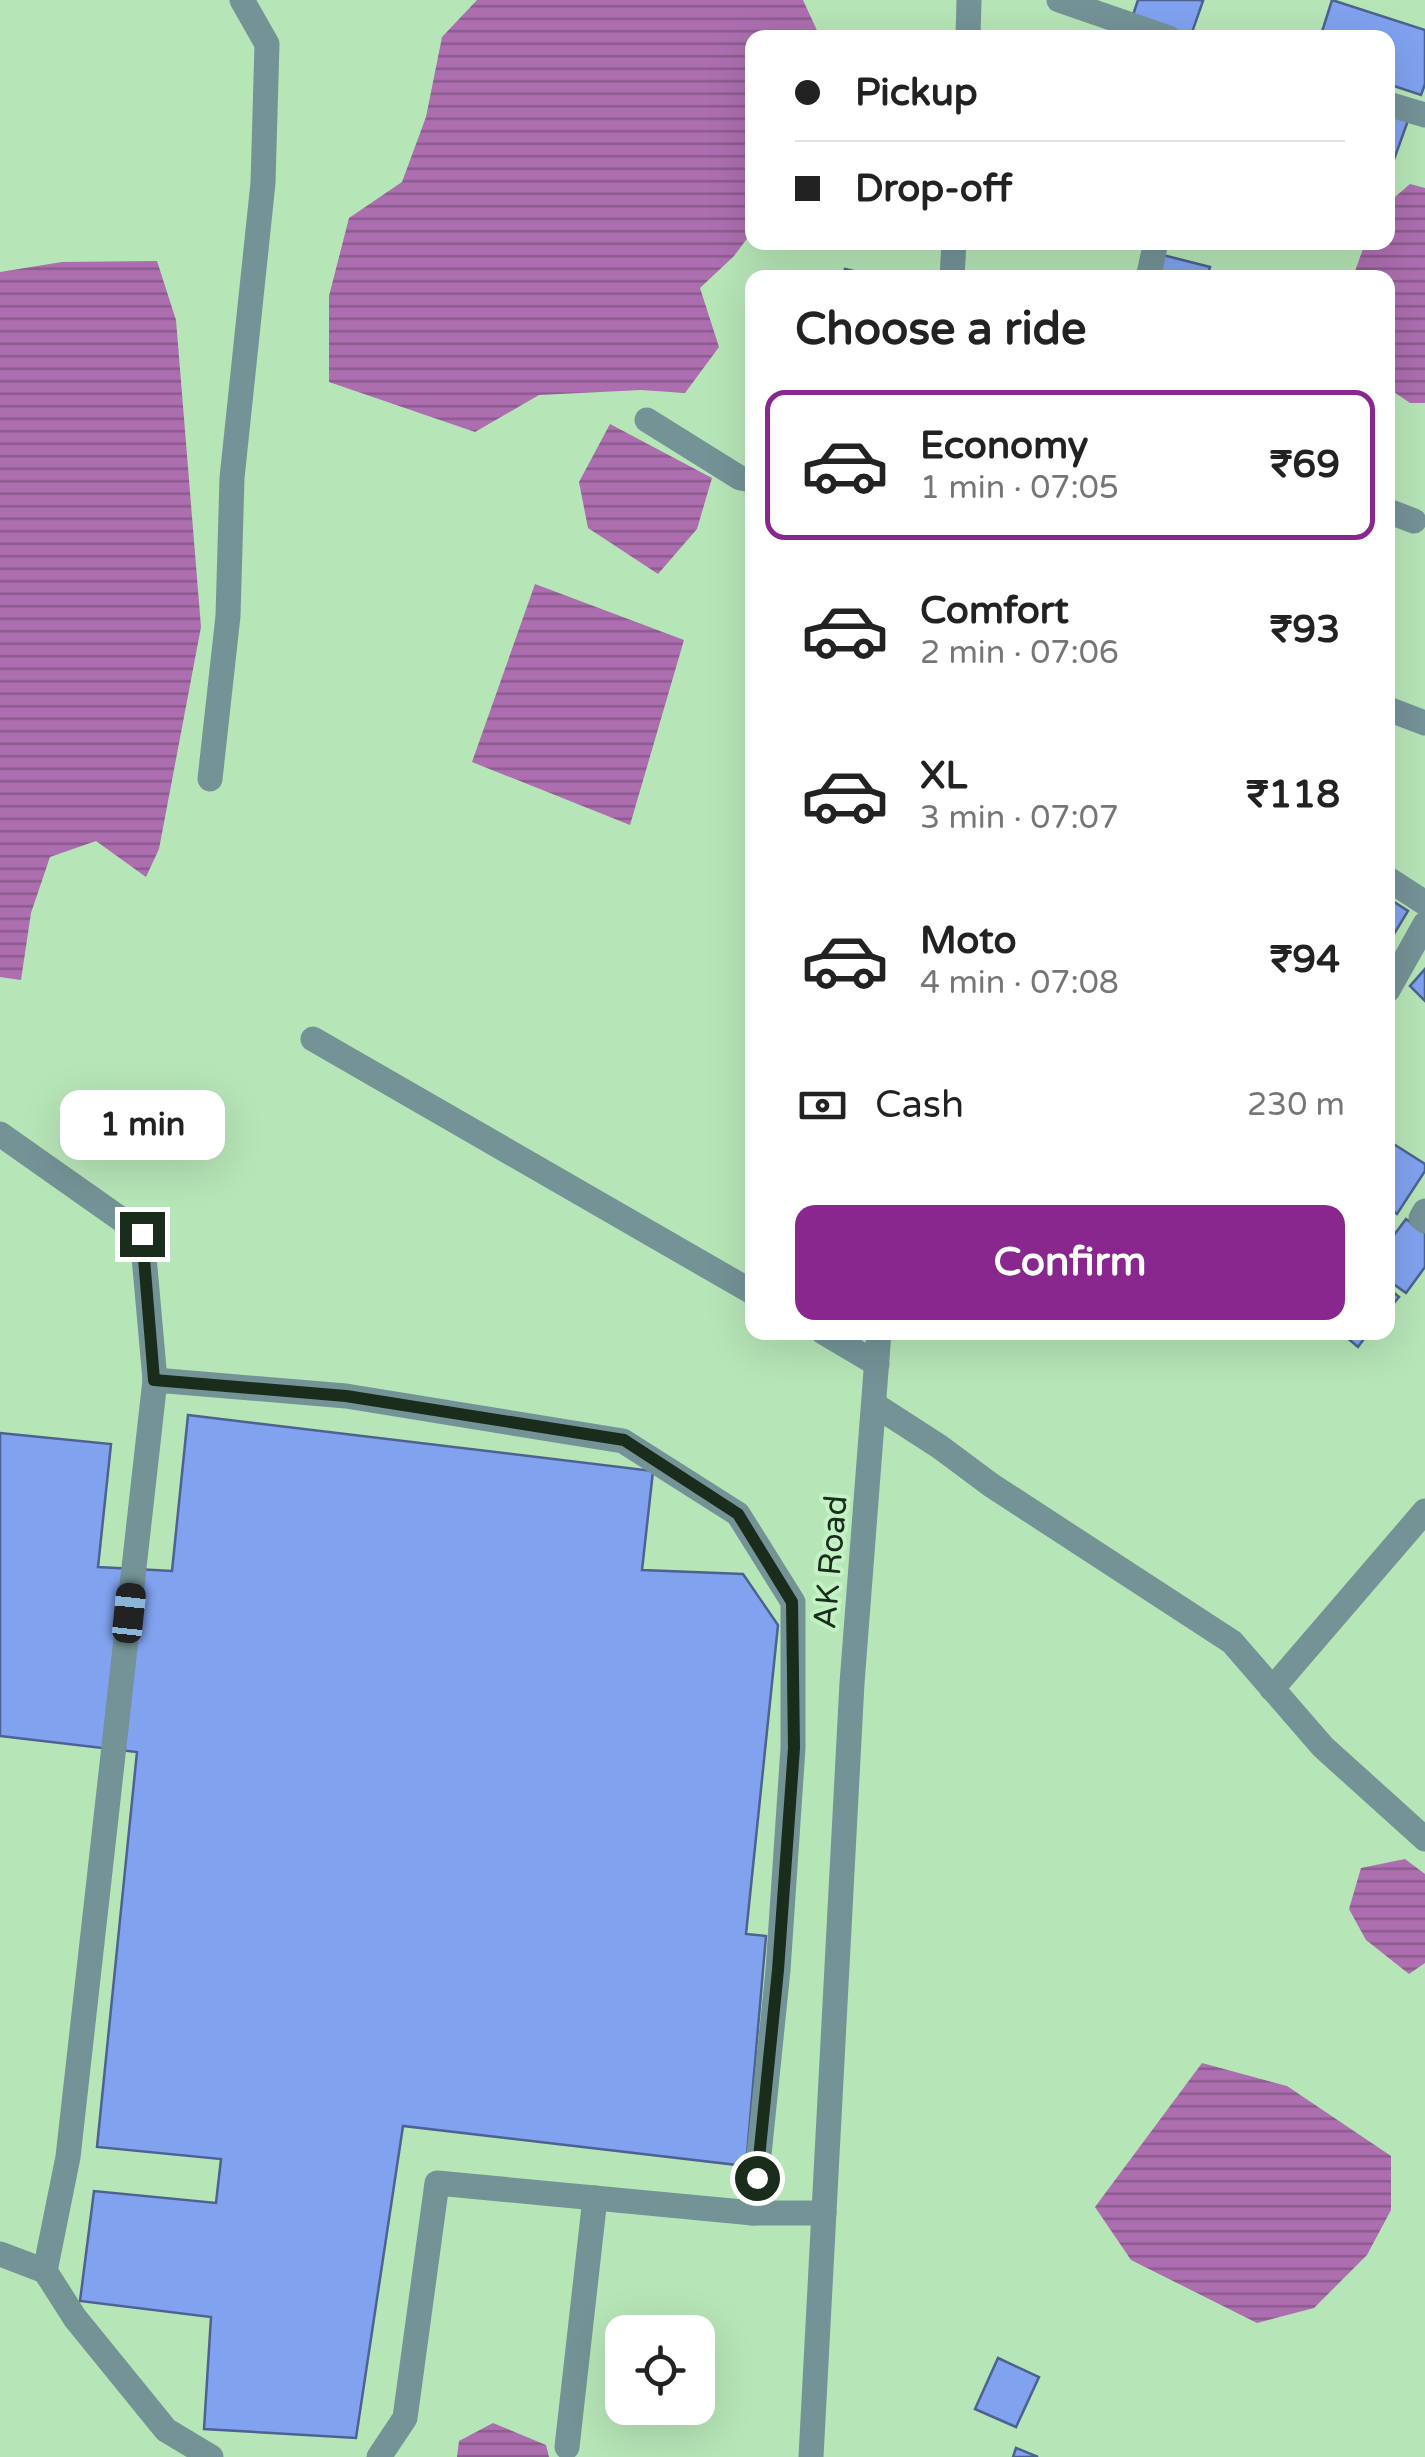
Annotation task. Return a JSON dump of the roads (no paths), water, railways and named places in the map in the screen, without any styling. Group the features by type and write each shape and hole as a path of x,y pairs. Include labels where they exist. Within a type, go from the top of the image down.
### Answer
{"street":[{"path":"210,779 228,616 232,478 263,183 266,44 242,0"},
{"path":"968,30 969,0"},
{"path":"1059,0 1147,30"},
{"path":"1395,106 1425,115"},
{"path":"646,420 745,479"},
{"path":"1395,513 1414,521"},
{"path":"1395,712 1425,723"},
{"path":"1395,884 1425,903"},
{"path":"1395,978 1425,924"},
{"path":"312,1039 745,1288"},
{"path":"0,1134 142,1234 154,1380 68,2157 45,2271"},
{"path":"1425,1211 1421,1218 1425,1221"},
{"path":"837,1340 878,1364"},
{"name":"AK Road","path":"811,2457 852,1683 879,1340"},
{"path":"154,1380 346,1396 624,1440 738,1514 792,1602 794,1748 778,1970 754,2213"},
{"path":"875,1406 1232,1642 1323,1747 1425,1838"},
{"path":"1272,1689 1425,1511"},
{"path":"379,2457 405,2418 437,2183 754,2213 824,2213"},
{"path":"567,2448 595,2198"},
{"path":"0,2254 45,2271 75,2318 166,2430 211,2457"}]}
